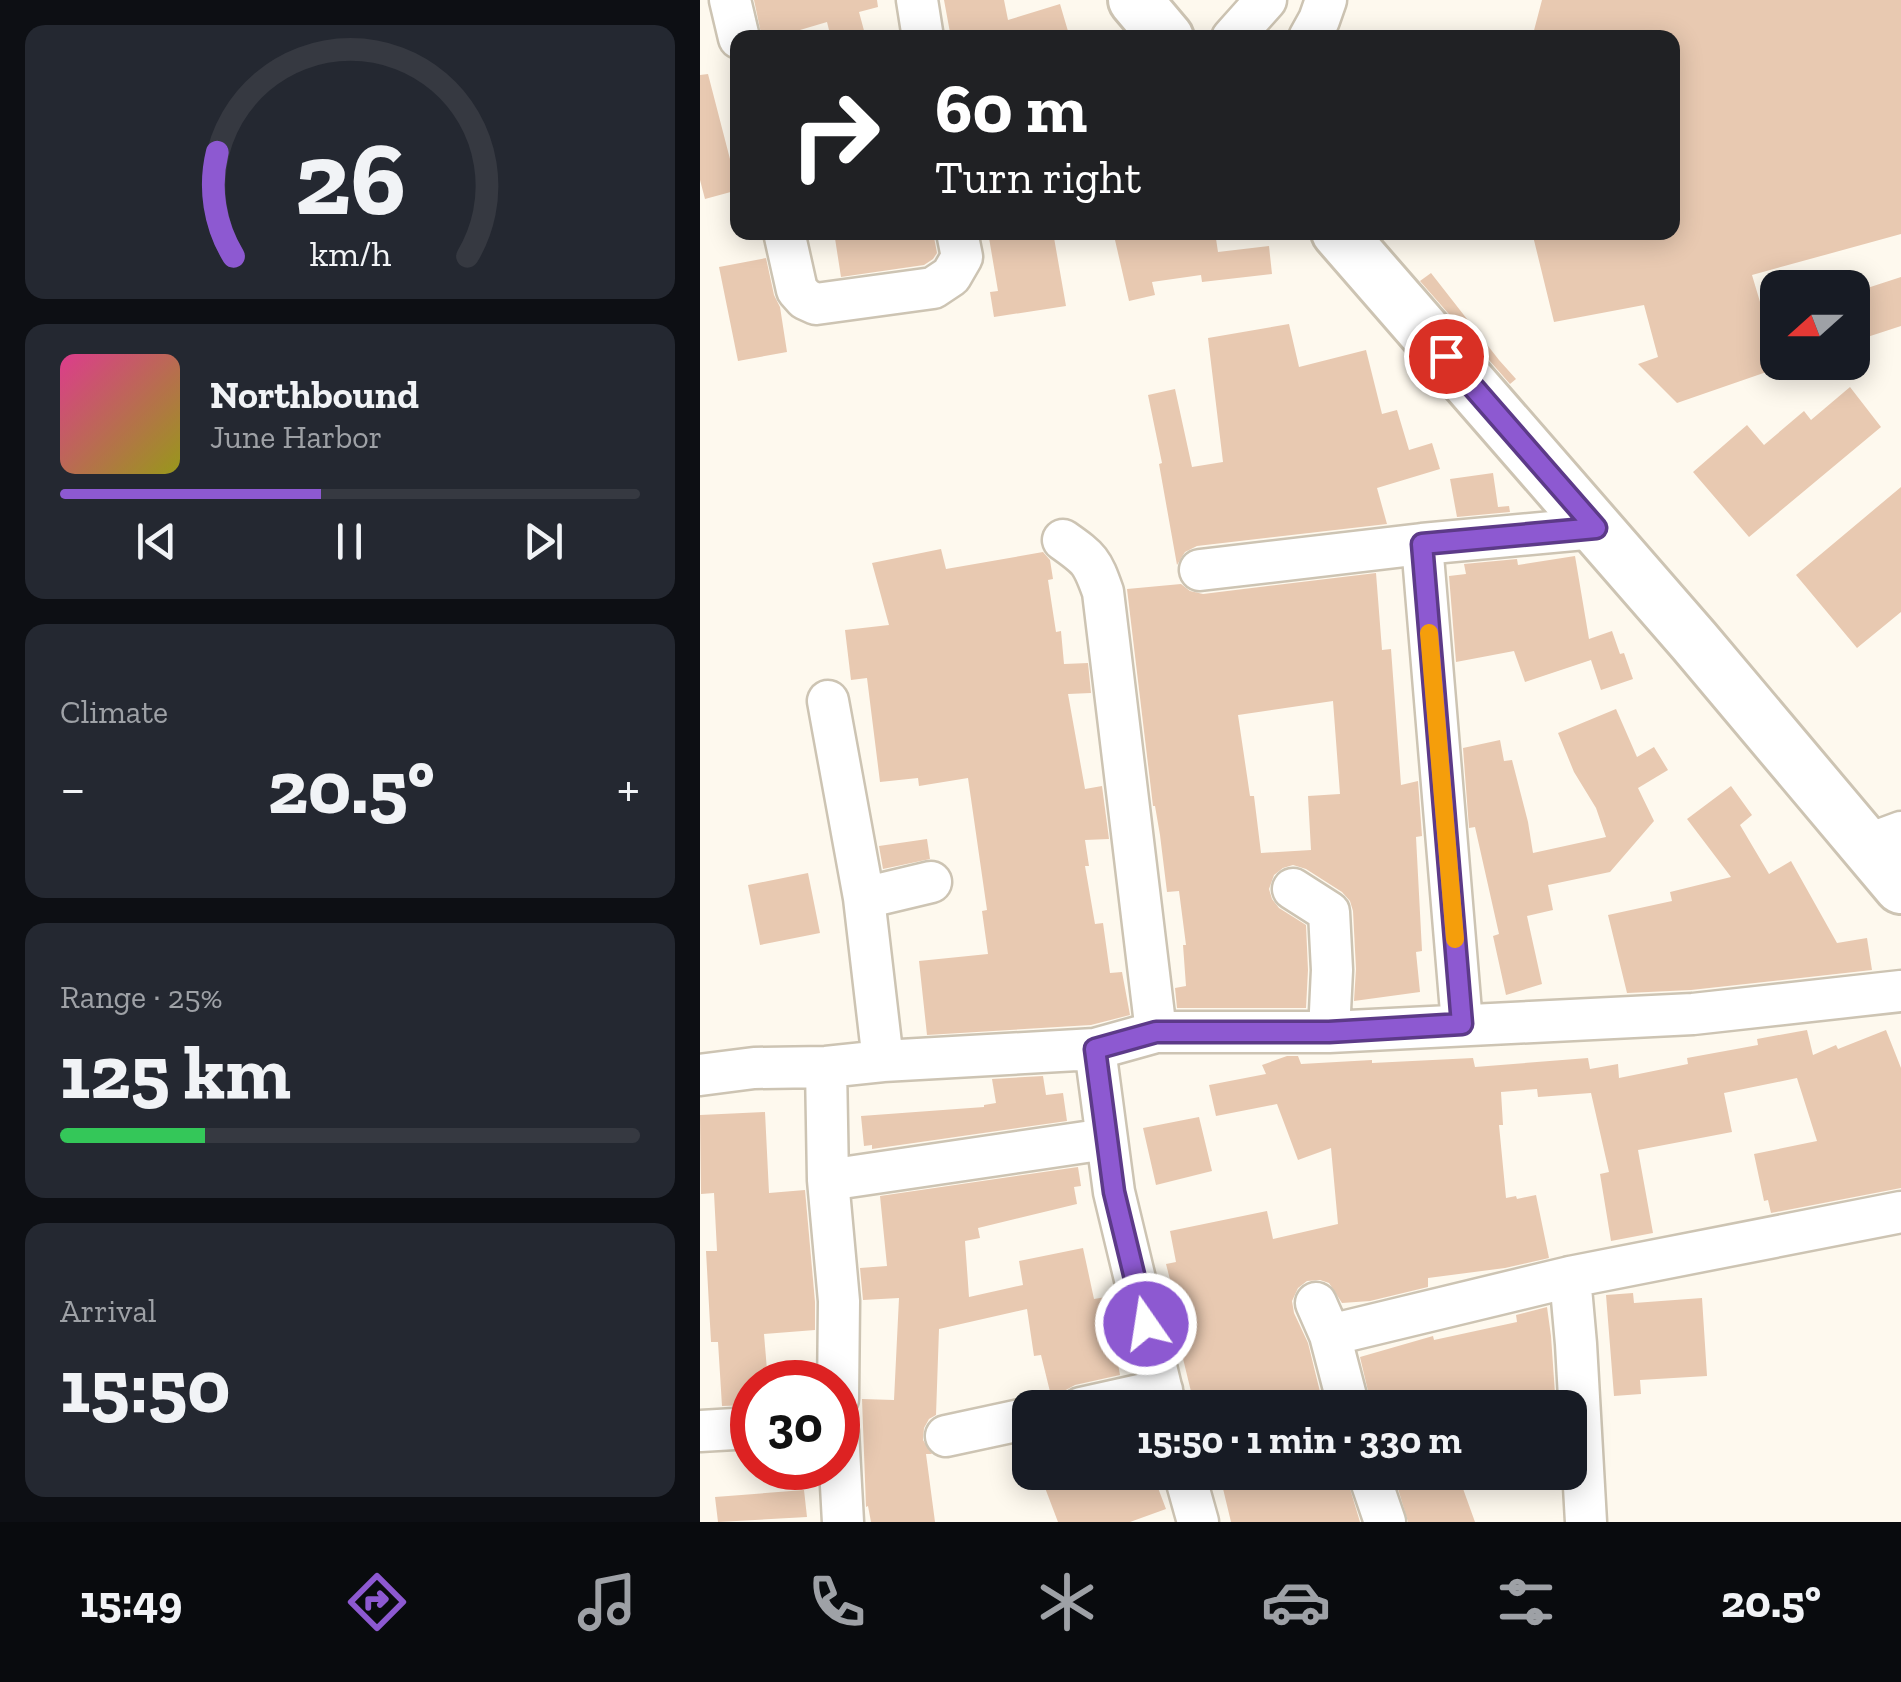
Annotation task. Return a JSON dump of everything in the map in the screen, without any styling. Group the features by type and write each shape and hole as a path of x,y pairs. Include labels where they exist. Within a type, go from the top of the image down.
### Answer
{"main road":[{"path":"1135,0 1160,30"},
{"path":"1345,240 1694,641 1883,838 1901,886"}],"street":[{"path":"730,0 736,30"},
{"path":"917,0 923,30"},
{"path":"1239,30 1266,0"},
{"path":"1314,30 1326,0"},
{"path":"786,240 797,290 816,304 932,288 951,276 962,257 959,240"},
{"path":"1200,570 1596,528"},
{"path":"1063,540 1093,564 1103,592 1156,1032"},
{"path":"1422,544 1462,1024"},
{"path":"828,701 864,898 883,1061"},
{"path":"864,898 932,882"},
{"path":"1294,889 1329,912 1329,1032"},
{"path":"700,1076 754,1068 826,1067 1095,1049 1156,1032 1329,1032 1693,1014 1901,991"},
{"path":"1095,1049 1114,1192 1162,1390"},
{"path":"826,1067 828,1180 840,1301 839,1360"},
{"path":"828,1180 1106,1139"},
{"path":"1344,1390 1323,1319 1570,1277 1901,1212"},
{"path":"1570,1277 1586,1522"},
{"path":"946,1436 1012,1422"},
{"path":"700,1431 730,1429"},
{"path":"842,1490 844,1522"},
{"path":"1189,1490 1198,1522"},
{"path":"1374,1490 1385,1522"}],"building":[{"path":"754,0 877,0 878,7 859,12 864,30 829,30 827,22 800,30 760,30"},
{"path":"944,0 1004,0 1008,20 1060,4 1068,30 950,30"},
{"path":"1542,0 1901,0 1901,234 1752,275 1760,302 1760,374 1677,403 1638,364 1658,357 1644,305 1554,322 1534,240 1680,240 1680,30 1534,30"},
{"path":"708,74 730,159 730,192 705,199 700,180 700,75"},
{"path":"835,240 935,240 937,253 924,265 841,277"},
{"path":"989,240 1054,240 1066,306 994,317 990,292 998,291"},
{"path":"1115,240 1216,240 1218,252 1269,246 1272,274 1202,282 1201,275 1152,282 1155,295 1129,301"},
{"path":"766,258 787,352 738,361 719,267"},
{"path":"1431,273 1516,379 1510,384 1420,281"},
{"path":"1901,277 1901,326 1870,336 1870,287"},
{"path":"1289,324 1299,367 1366,350 1382,414 1397,410 1409,450 1432,443 1440,469 1377,488 1387,524 1197,546 1185,552 1177,565 1148,395 1175,389 1192,467 1223,462 1208,338"},
{"path":"1850,387 1881,427 1749,537 1693,472 1747,425 1764,445 1804,411 1811,420"},
{"path":"1493,473 1498,507 1509,506 1510,512 1457,517 1450,479"},
{"path":"1901,487 1901,612 1857,648 1796,575"},
{"path":"941,549 946,569 1043,552 1050,560 1053,579 1048,580 1056,632 1061,631 1064,664 1088,663 1091,693 1068,694 1085,789 1102,786 1109,839 1085,840 1089,866 1085,866 1095,924 1103,923 1110,973 1122,972 1130,1015 1091,1025 927,1035 919,961 988,954 982,911 987,910 968,778 919,786 918,778 880,782 867,678 851,680 845,630 889,625 872,563"},
{"path":"1575,556 1589,639 1612,631 1633,679 1601,690 1591,660 1525,682 1514,651 1456,662 1449,576 1466,574 1464,564 1517,559 1518,565"},
{"path":"1376,573 1382,650 1391,649 1401,785 1418,781 1422,836 1416,837 1422,951 1416,952 1420,992 1354,1001 1356,969 1350,901 1306,869 1293,865 1274,875 1269,889 1279,908 1306,925 1306,1008 1177,1008 1175,988 1186,986 1186,945 1179,891 1167,892 1127,589 1181,584 1203,594","holes":["1333,701 1340,794 1308,796 1311,850 1261,853 1238,715"]},
{"path":"1616,709 1637,757 1654,747 1668,770 1638,788 1654,821 1610,872 1548,885 1553,910 1527,916 1542,984 1506,995 1493,936 1499,934 1475,827 1469,828 1463,748 1500,740 1504,761 1512,760 1533,853 1606,837 1596,808 1574,772 1558,733"},
{"path":"1731,786 1752,815 1740,825 1769,874 1791,861 1837,943 1867,938 1872,970 1627,993 1608,915 1672,901 1670,892 1731,877 1687,819"},
{"path":"927,839 930,859 883,869 879,846"},
{"path":"808,873 820,933 760,945 748,885"},
{"path":"1807,1030 1813,1055 1886,1030 1901,1068 1901,1188 1771,1213 1768,1200 1764,1201 1754,1154 1817,1141 1797,1078 1724,1093 1732,1132 1638,1150 1653,1233 1611,1241 1600,1174 1609,1172 1591,1093 1538,1097 1537,1089 1501,1092 1503,1125 1499,1125 1506,1198 1536,1195 1549,1258 1428,1278 1428,1287 1370,1301 1342,1303 1329,1283 1307,1281 1292,1301 1320,1390 1191,1390 1170,1305 1176,1303 1166,1264 1176,1262 1170,1231 1267,1211 1273,1239 1338,1224 1331,1148 1298,1160 1277,1104 1216,1116 1209,1085 1266,1074 1262,1065 1287,1056 1298,1056 1301,1064 1473,1058 1475,1067 1588,1058 1590,1069 1618,1064 1619,1078 1688,1064 1687,1058 1758,1045 1757,1039"},
{"path":"1043,1076 1046,1095 1063,1093 1067,1121 872,1149 872,1145 864,1146 861,1116 984,1107 996,1103 992,1079"},
{"path":"765,1112 769,1193 805,1190 815,1330 764,1334 766,1360 730,1360 730,1406 722,1406 718,1342 711,1342 706,1251 717,1251 714,1193 701,1194 700,1115"},
{"path":"1199,1117 1212,1171 1156,1185 1143,1128"},
{"path":"1078,1167 1081,1186 1074,1187 1077,1204 978,1228 980,1238 965,1241 969,1297 1023,1285 1019,1261 1083,1248 1094,1299 1106,1297 1120,1375 1066,1390 1050,1390 1041,1355 1034,1356 1027,1309 939,1329 936,1415 924,1428 923,1440 932,1454 926,1454 935,1522 871,1522 866,1507 862,1399 894,1400 899,1298 863,1300 860,1268 887,1266 880,1196"},
{"path":"1633,1293 1634,1303 1702,1298 1707,1376 1640,1380 1641,1394 1614,1396 1606,1295"},
{"path":"1547,1307 1555,1390 1368,1390 1360,1357 1433,1336 1434,1340 1517,1322 1516,1315"},
{"path":"804,1490 807,1517 718,1522 715,1497"},
{"path":"1046,1490 1159,1490 1166,1509 1130,1522 1058,1522"},
{"path":"1223,1490 1350,1490 1360,1522 1231,1522"},
{"path":"1398,1490 1463,1490 1475,1522 1408,1522"}],"slow traffic":[{"path":"1429,633 1455,939"}],"route":[{"path":"1146,1324 1114,1192 1095,1049 1156,1032 1329,1032 1462,1024 1422,544 1596,528 1446,356"}]}
